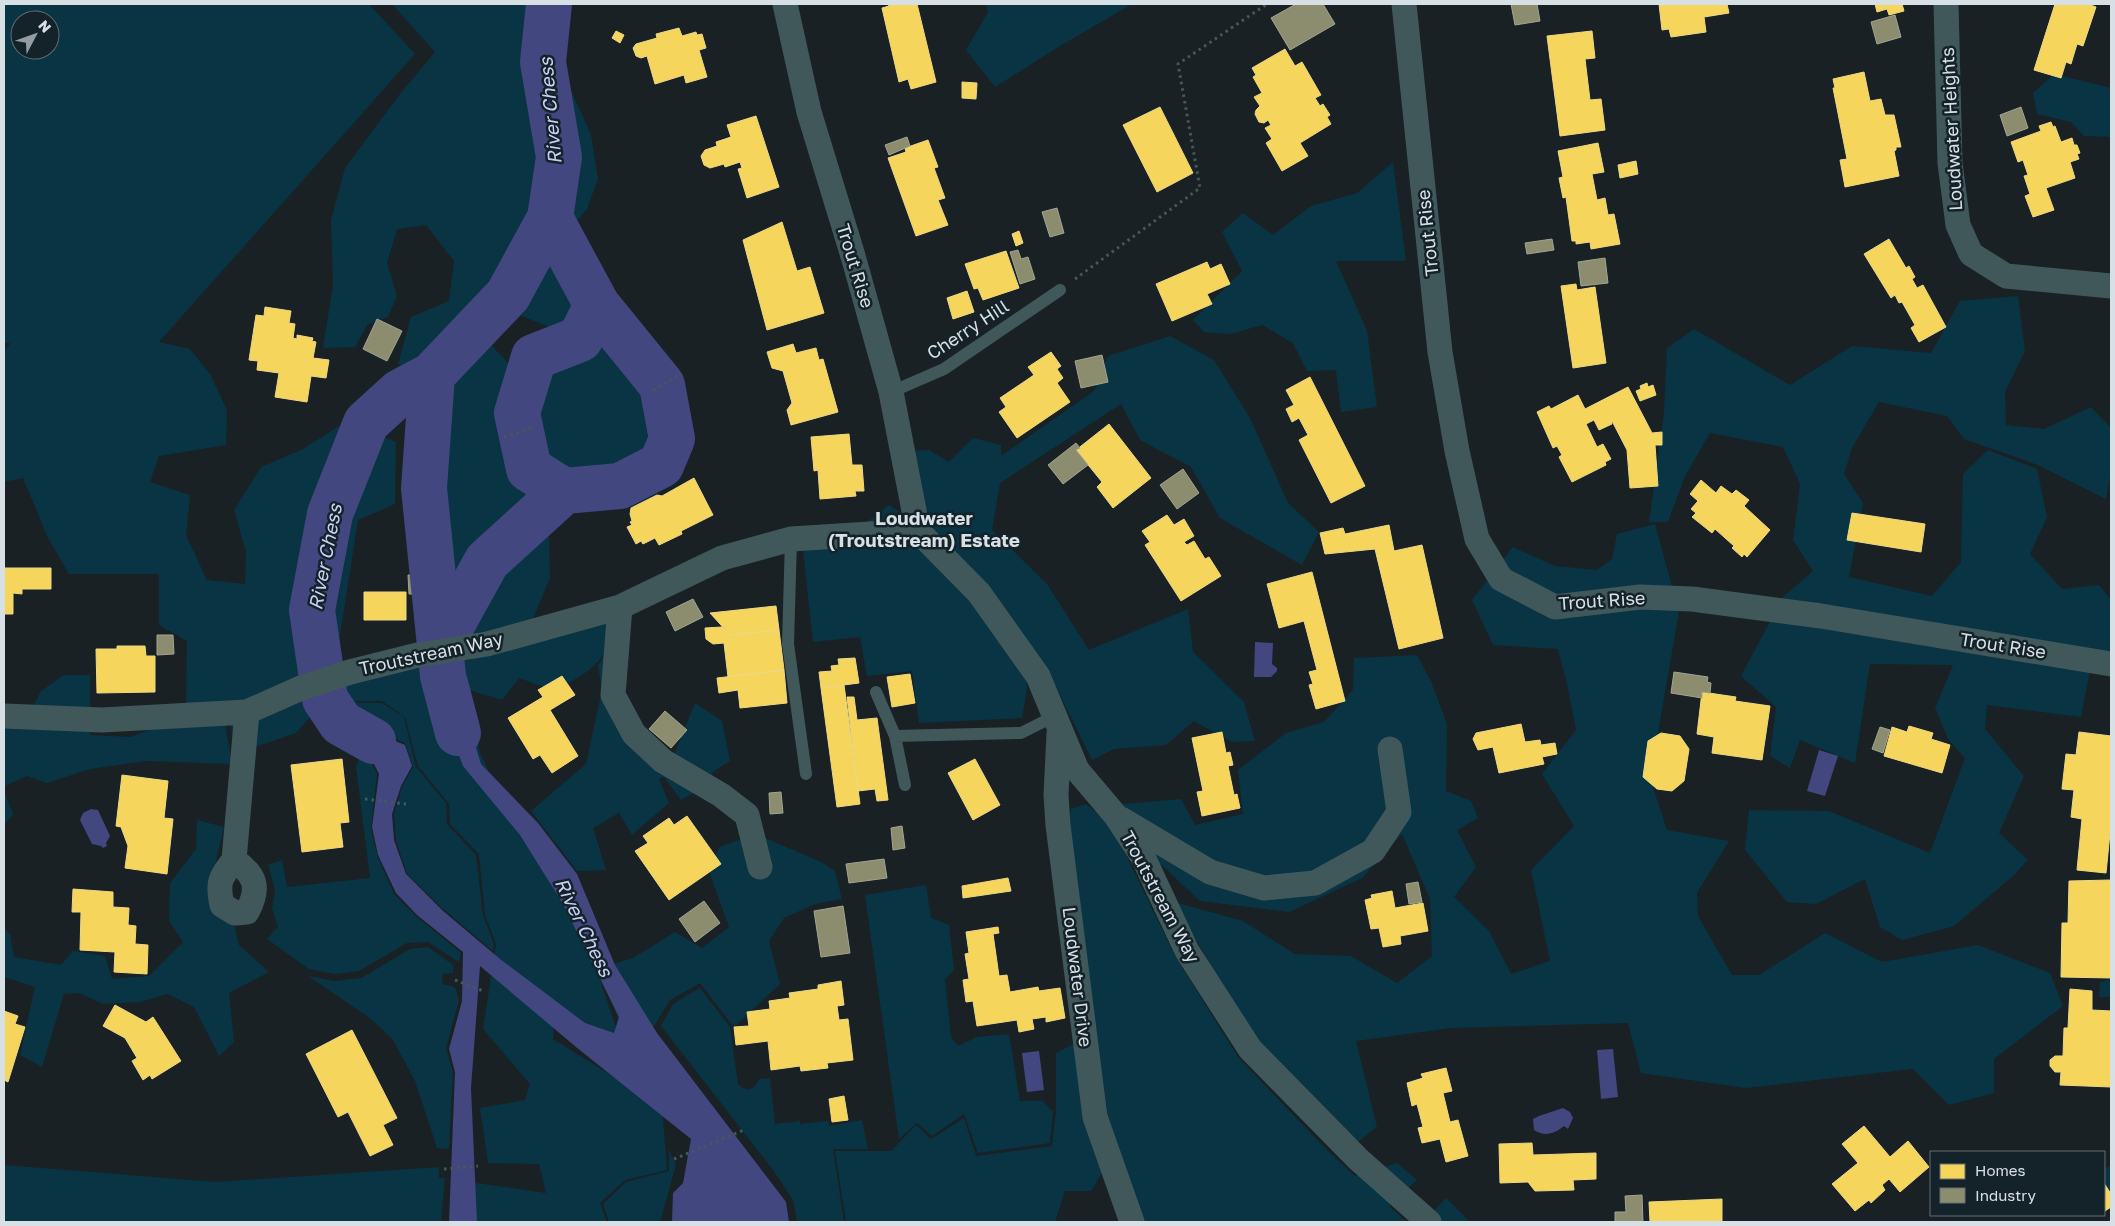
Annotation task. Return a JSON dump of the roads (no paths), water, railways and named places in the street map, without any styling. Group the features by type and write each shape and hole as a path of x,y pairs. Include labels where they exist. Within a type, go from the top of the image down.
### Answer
{"street":[{"name":"Trout Rise","path":"785,4 809,112 853,256 891,392 918,531"},
{"name":"Trout Rise","path":"1404,4 1443,370 1457,451 1477,539 1501,579 1555,607 1640,597 1692,599 1820,616 2111,664"},
{"name":"Loudwater Heights","path":"1946,4 1950,163 1958,225 1971,254 2006,276 2111,286"},
{"name":"Troutstream Way","path":"4,716 102,720 247,712 301,688 350,672 418,655 487,644 620,607 722,558 791,539 918,531 985,600 1038,676 1078,770 1116,816 1144,858 1187,951 1250,1049 1358,1159 1429,1222"},
{"path":"620,607 613,694 634,734 663,761 720,794 747,815 760,867"},
{"path":"234,860 247,712"},
{"name":"Loudwater Drive","path":"1057,721 1056,794 1058,825 1095,1117 1132,1222"},
{"path":"1116,816 1210,872 1264,888 1315,883 1373,851 1399,812 1390,749"}],"lane":[{"name":"Cherry Hill","path":"891,392 944,369 1060,290"},
{"path":"791,539 788,644 806,774"},
{"path":"876,692 895,736 905,785"},
{"path":"895,736 1021,733 1057,721"}],"water":[{"path":"1255,642 1273,643 1272,664 1277,668 1277,671 1271,677 1254,677"},
{"path":"452,669 481,764 538,823 577,874 615,965 657,1033 786,1202 789,1222 672,1222 673,1193 683,1183 691,1139 576,1047 480,966 471,1088 477,1222 449,1222 455,1072 449,1049 462,1001 463,952 417,915 396,893 378,855 372,827 379,774 371,758 331,722 323,703 334,697 358,726 405,745 412,766 401,786 392,814 394,840 406,874 442,910 500,959 585,1023 614,1033 619,1017 563,904 520,835 463,766 446,720 434,674"},
{"path":"1819,750 1838,756 1825,796 1807,791"},
{"path":"91,809 98,810 110,836 106,843 107,846 103,848 92,844 80,820 83,813"},
{"path":"1613,1049 1618,1097 1601,1099 1597,1050"},
{"path":"1039,1051 1044,1090 1027,1092 1022,1053"},
{"path":"1563,1108 1570,1112 1573,1118 1568,1129 1564,1126 1553,1133 1546,1134 1534,1130 1533,1119"}],"waterway":[{"name":"River Chess","path":"373,741 341,723 325,699 312,610 330,514 366,423 400,392 432,375 508,295 550,218 559,157 543,62 549,4"},
{"name":"River Chess","path":"458,733 443,676 440,646 487,561 564,491 620,486 661,465 672,439 662,385 597,305 550,218"},
{"name":"River Chess","path":"564,491 529,469 517,413 534,357 580,339 597,305"},
{"name":"River Chess","path":"432,375 424,488 440,646"}],"district":[{"name":"Loudwater (Troutstream) Estate","path":"924,529"}]}
